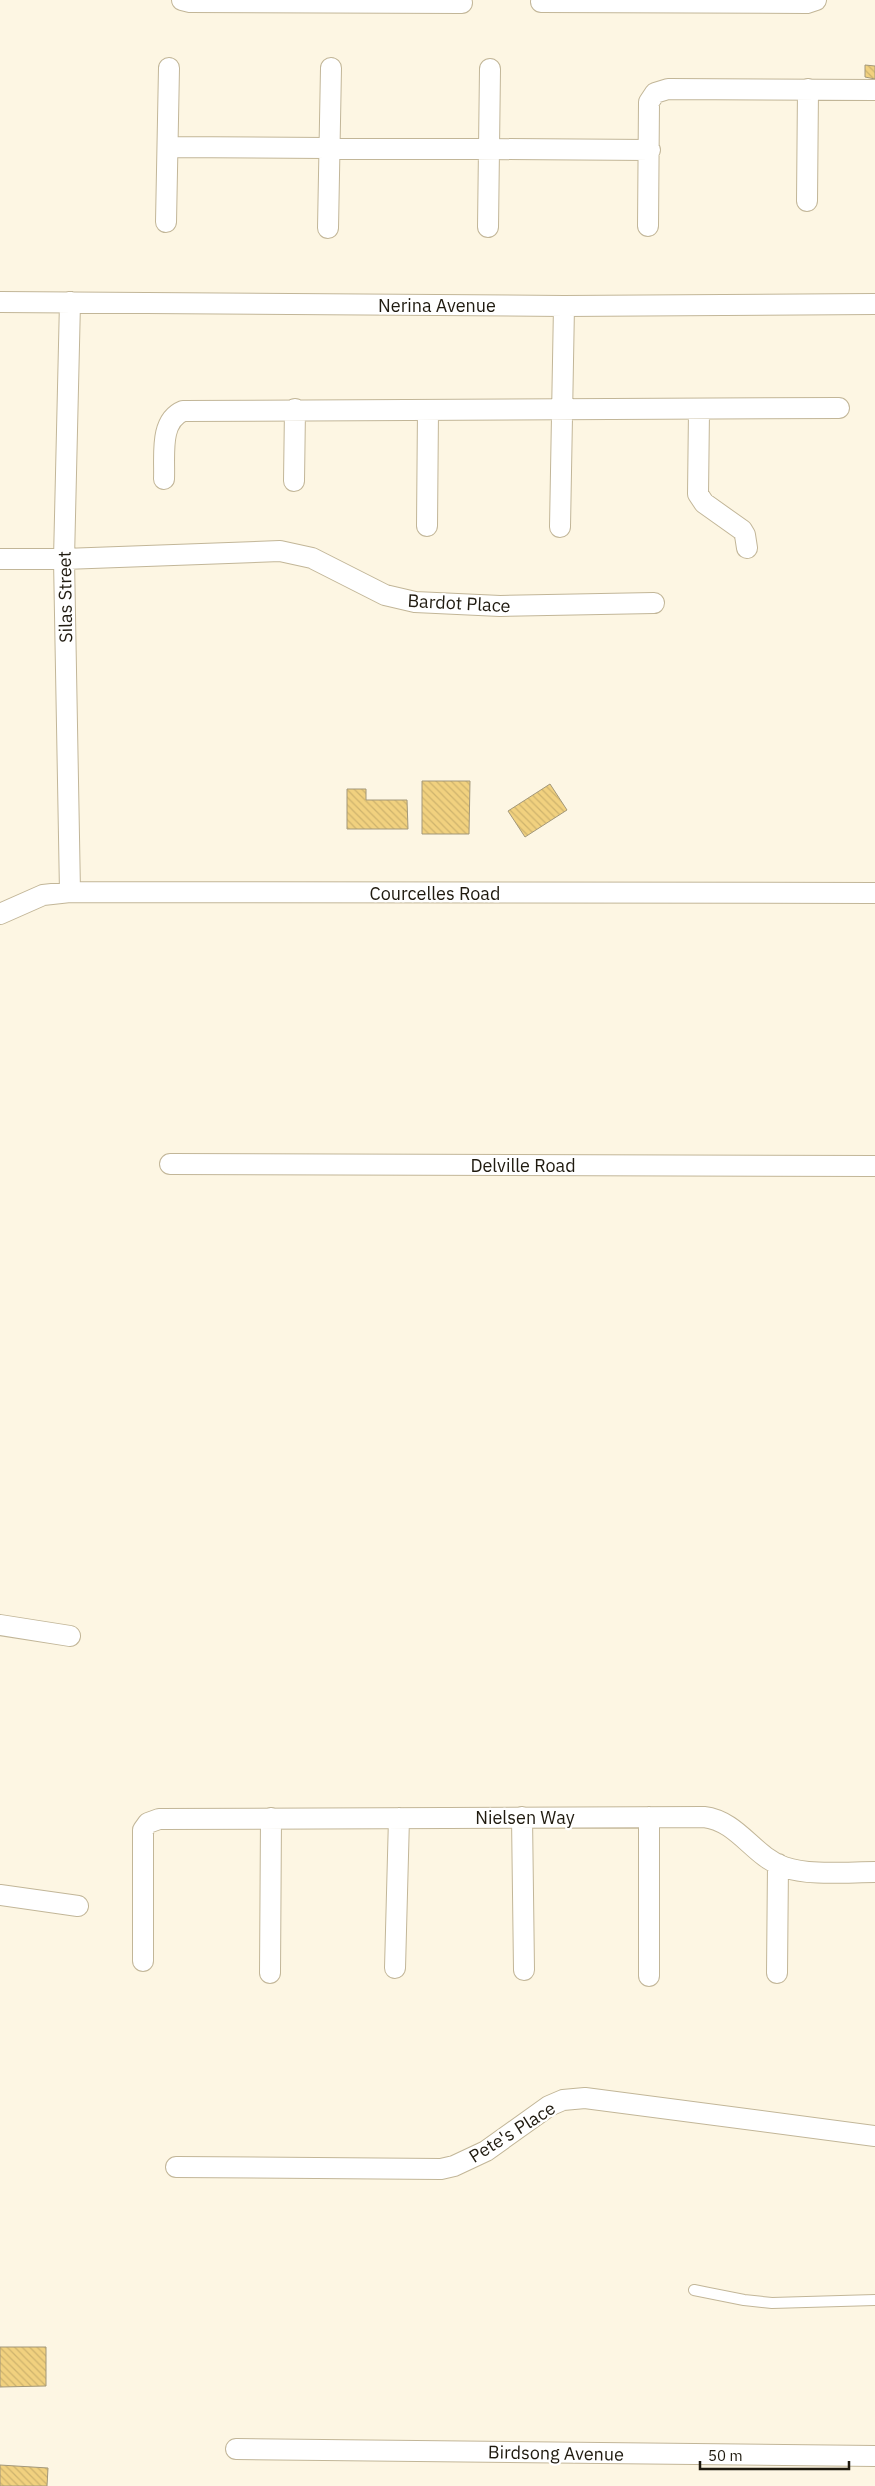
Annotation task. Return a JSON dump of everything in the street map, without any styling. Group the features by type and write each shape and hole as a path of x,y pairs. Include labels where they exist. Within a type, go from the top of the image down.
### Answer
{"street":[{"path":"182,0 190,2 462,3"},
{"path":"541,2 807,2 816,0"},
{"path":"166,222 169,68"},
{"path":"328,228 331,68"},
{"path":"488,227 490,69"},
{"path":"807,201 808,89"},
{"path":"648,226 649,102 655,93 660,90 875,90"},
{"path":"168,147 650,150"},
{"name":"Nerina Avenue","path":"0,302 564,306 875,304"},
{"name":"Silas Street","path":"70,302 64,559 70,892"},
{"path":"560,527 564,306"},
{"path":"164,478 166,429 175,414 182,411 295,409 699,411 839,408"},
{"path":"294,481 295,409"},
{"path":"427,526 428,410"},
{"path":"699,411 698,494 704,503 742,530 745,535 747,548"},
{"name":"Bardot Place","path":"0,559 64,559 280,552 312,558 385,595 416,602 500,606 654,603"},
{"name":"Courcelles Road","path":"0,914 43,895 70,892 875,893"},
{"name":"Delville Road","path":"170,1164 875,1166"},
{"path":"0,1625 70,1636"},
{"path":"522,1817 524,1970"},
{"path":"649,1817 650,1976"},
{"name":"Nielsen Way","path":"143,1961 143,1830 148,1823 159,1819 704,1817 722,1821 778,1864 803,1871 875,1872"},
{"path":"270,1973 271,1818"},
{"path":"395,1968 399,1818"},
{"path":"777,1973 778,1864"},
{"path":"0,1895 78,1906"},
{"name":"Pete's Place","path":"176,2167 441,2169 454,2166 486,2151 549,2106 563,2100 585,2098 875,2136"},
{"name":"Birdsong Avenue","path":"236,2449 875,2456"}],"lane":[{"path":"694,2290 744,2300 772,2303 875,2300"}],"building":[{"path":"865,65 875,66 875,79 865,77"},
{"path":"422,781 470,781 469,834 422,834"},
{"path":"550,784 567,810 525,837 508,811"},
{"path":"347,789 366,789 366,800 407,800 408,829 347,829"},
{"path":"0,2347 46,2347 46,2386 0,2387"},
{"path":"0,2465 48,2468 47,2486 0,2486"}]}
